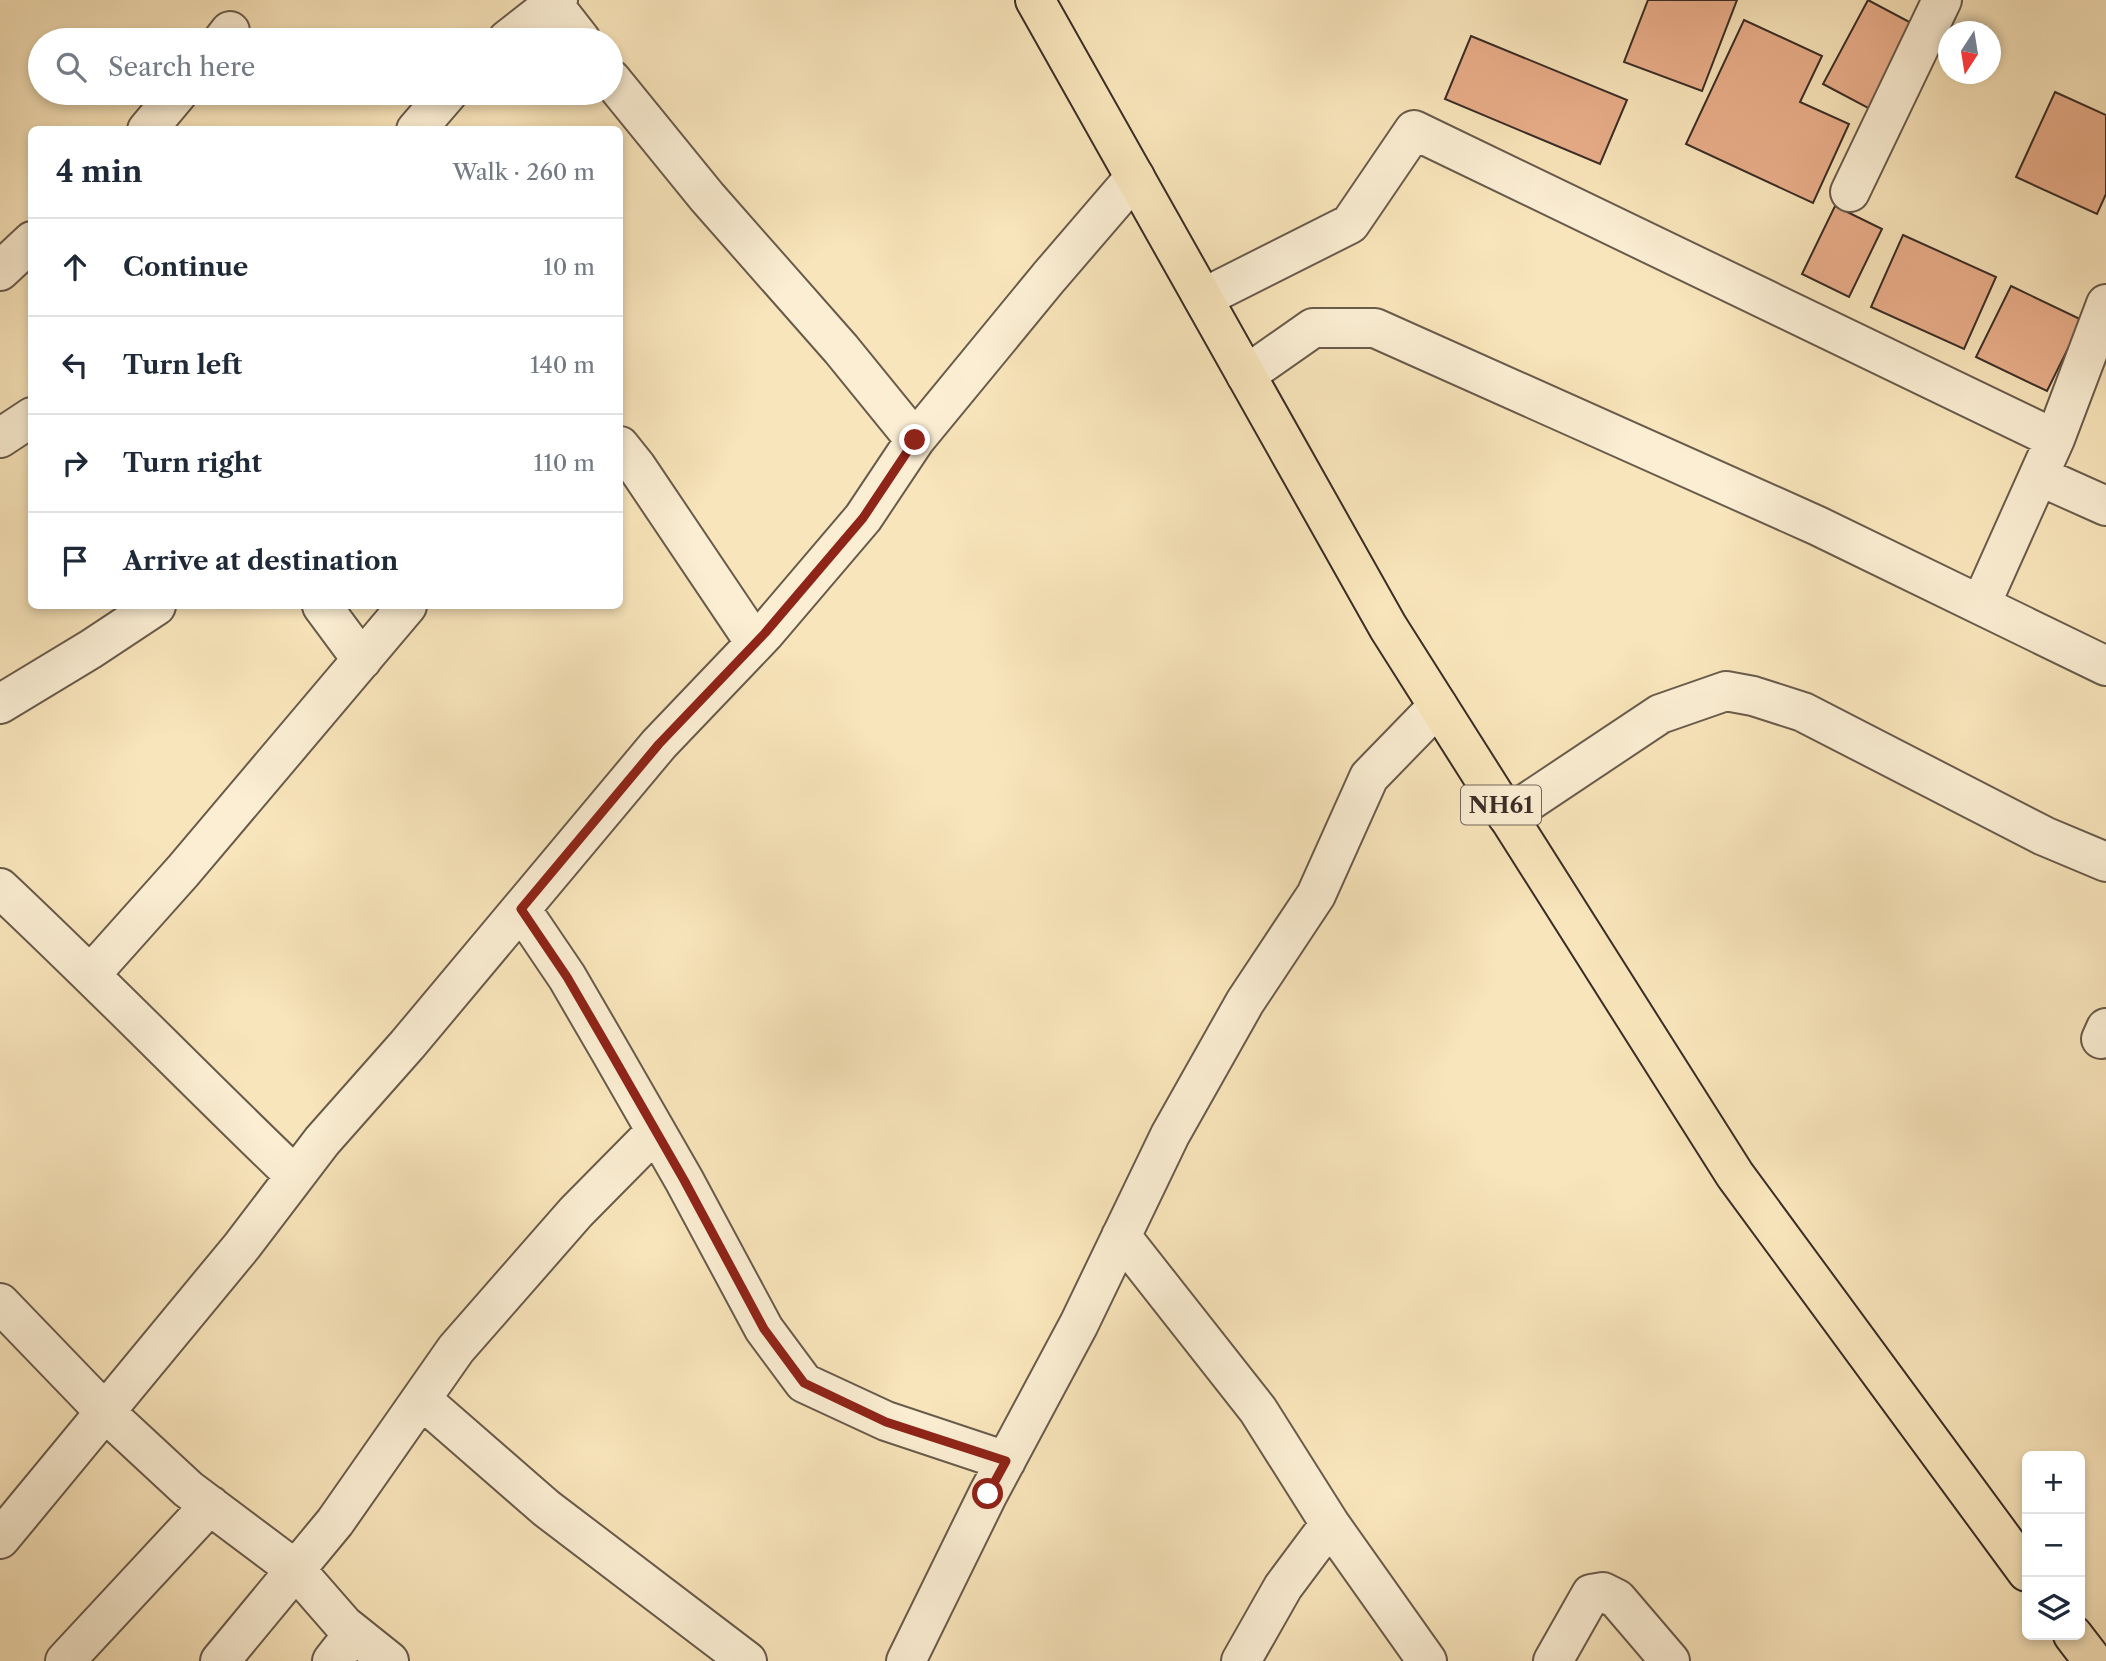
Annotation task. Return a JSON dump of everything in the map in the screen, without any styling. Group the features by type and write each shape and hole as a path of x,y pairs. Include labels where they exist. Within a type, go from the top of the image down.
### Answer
{"highway":[{"name":"NH61","path":"1035,0 1388,628 1735,1175 2022,1565"},
{"path":"2077,1640 2093,1661"}],"street":[{"path":"1850,192 1942,0"},
{"path":"523,28 556,2 573,28"},
{"path":"623,94 707,197 841,349 915,440"},
{"path":"150,126 168,105"},
{"path":"419,126 438,105"},
{"path":"1203,298 1350,224 1414,130 2056,439"},
{"path":"0,1539 242,1246 322,1141 659,744 755,643 863,518 915,440 1135,177"},
{"path":"0,271 28,246"},
{"path":"1981,604 2098,353 2106,304"},
{"path":"1246,375 1313,328 1375,328 1818,526 2106,666"},
{"path":"0,438 28,420"},
{"path":"623,450 755,643"},
{"path":"2039,476 2106,506"},
{"path":"0,704 151,609"},
{"path":"324,609 362,660"},
{"path":"91,974 183,871 404,609"},
{"path":"1507,816 1660,714 1726,691 1753,696 1802,712 2043,836 2106,862"},
{"path":"910,1659 1006,1461 1079,1324 1170,1135 1245,1002 1316,895 1368,777 1438,706"},
{"path":"0,888 295,1176"},
{"path":"521,909 567,977 656,1131 764,1329 804,1383 886,1422 1006,1461"},
{"path":"220,1661 335,1522 456,1349 576,1212 656,1131"},
{"path":"1121,1236 1258,1410 1331,1524 1427,1661"},
{"path":"0,1303 104,1412 188,1489 296,1570 344,1625 343,1647 389,1661"},
{"path":"421,1399 546,1508 747,1661"},
{"path":"65,1661 210,1505"},
{"path":"1241,1661 1283,1587 1331,1524"},
{"path":"1553,1661 1591,1594 1603,1592 1617,1599 1670,1661"}],"building":[{"path":"1648,0 1737,0 1702,91 1624,62"},
{"path":"1868,0 1915,25 1870,109 1823,84"},
{"path":"1744,20 1822,56 1800,102 1849,124 1813,203 1686,144"},
{"path":"1471,36 1627,100 1600,164 1445,99"},
{"path":"2055,92 2106,115 2106,194 2097,214 2016,177"},
{"path":"1835,206 1882,229 1849,297 1802,274"},
{"path":"1903,235 1996,277 1964,349 1871,307"},
{"path":"2011,286 2082,320 2047,391 1976,357"}],"route":[{"path":"915,440 863,518 765,633 659,744 521,909 567,977 610,1051 684,1180 764,1329 804,1383 886,1422 1006,1461 988,1494"}]}
